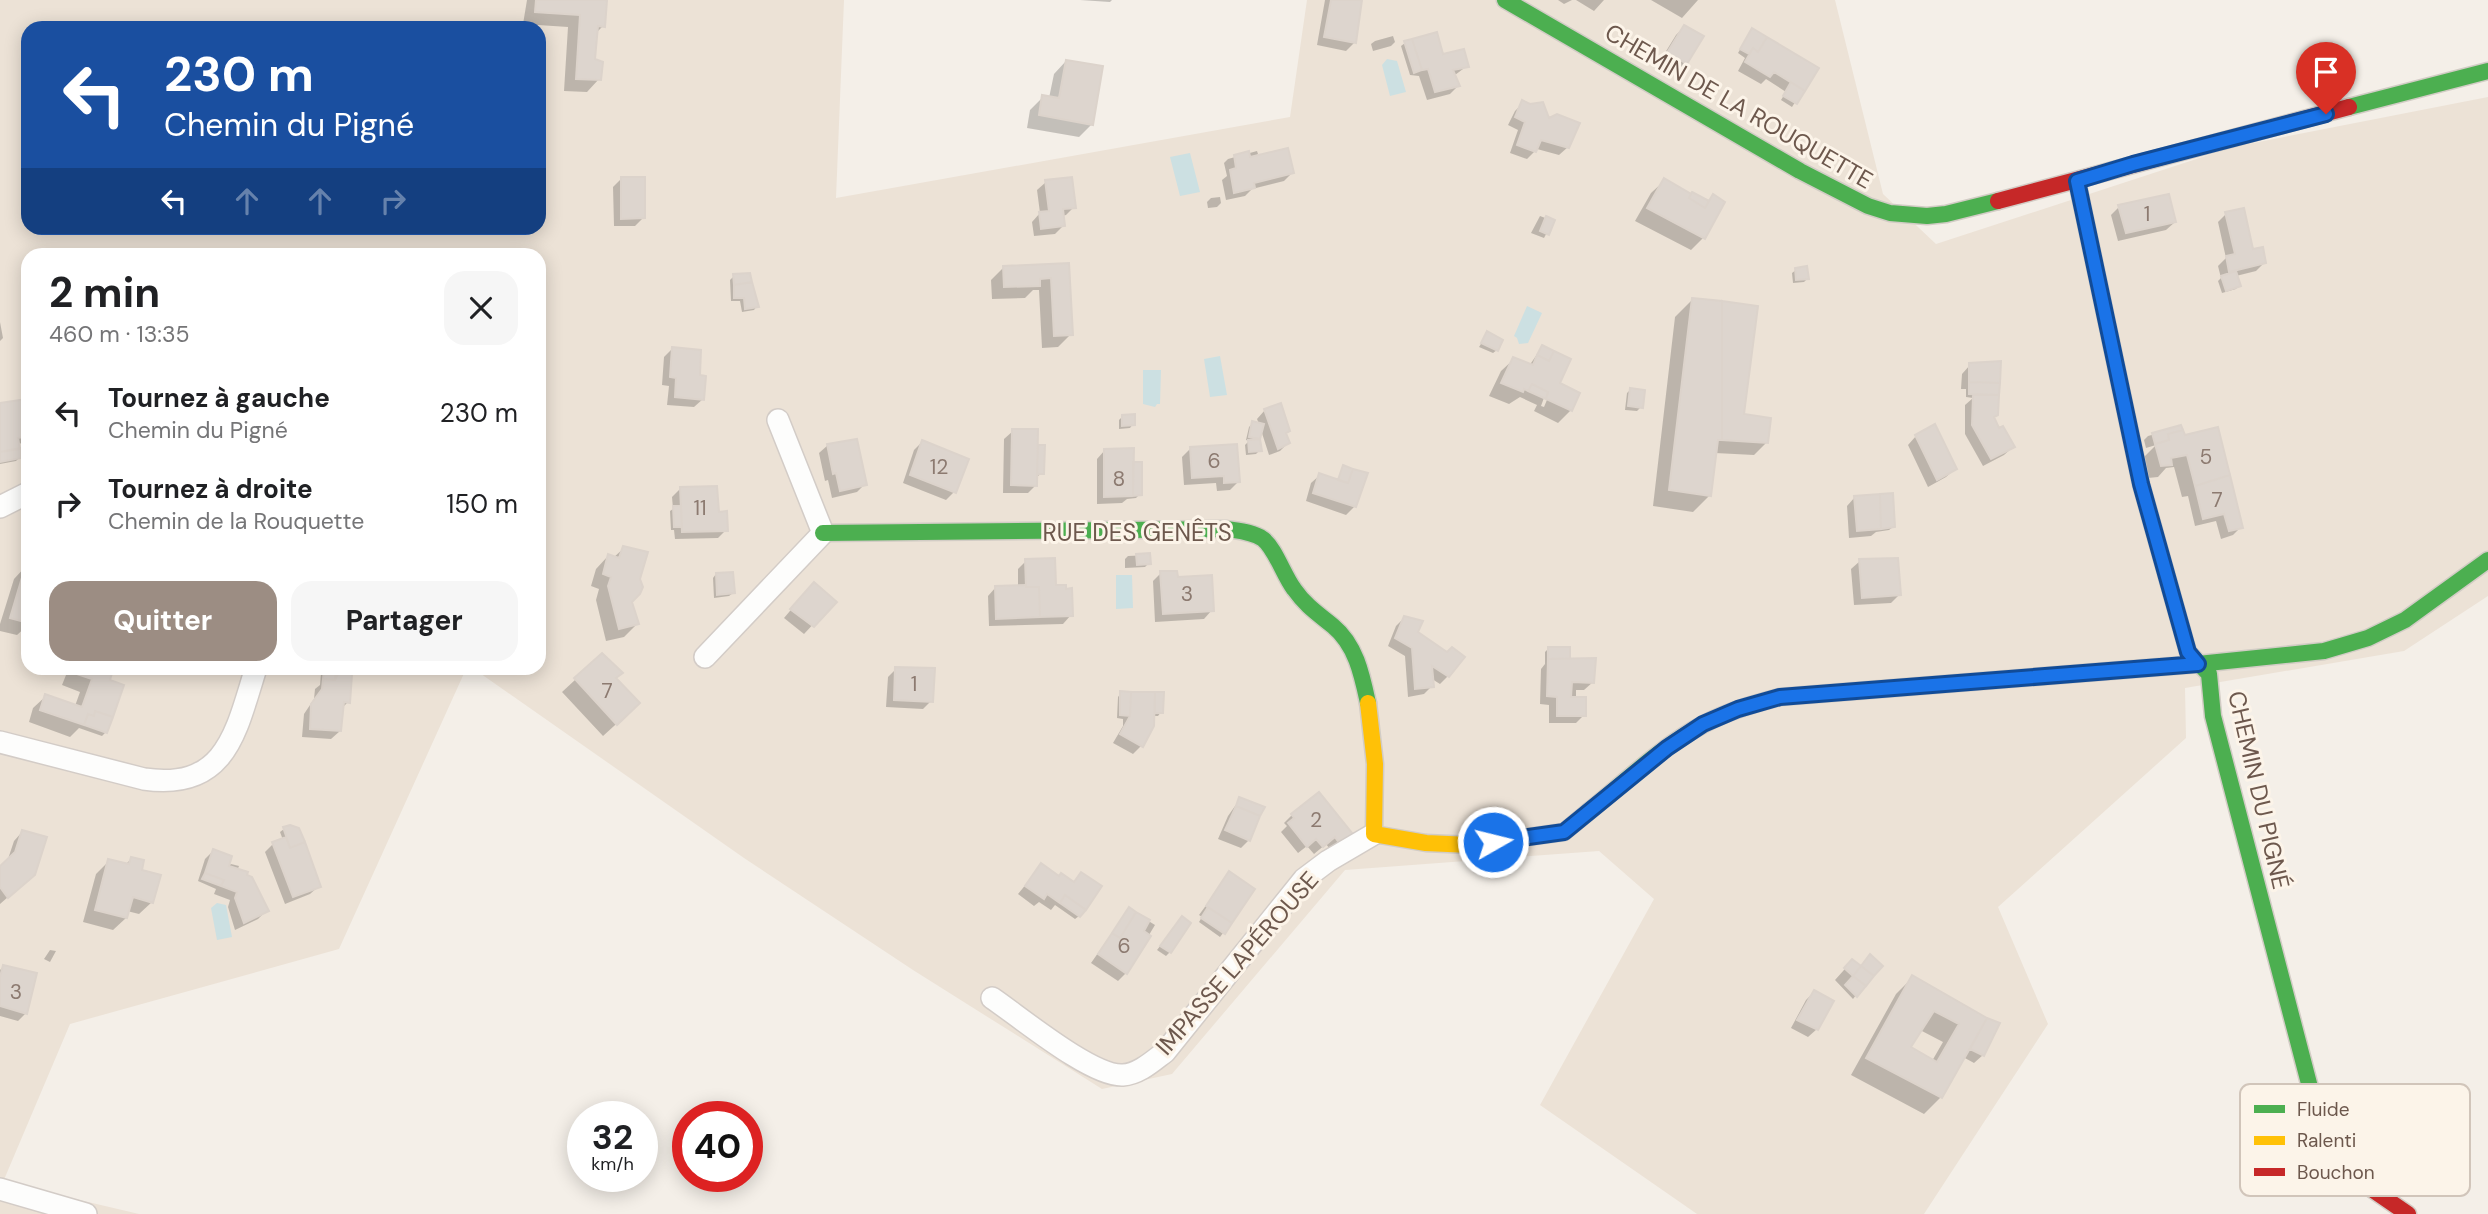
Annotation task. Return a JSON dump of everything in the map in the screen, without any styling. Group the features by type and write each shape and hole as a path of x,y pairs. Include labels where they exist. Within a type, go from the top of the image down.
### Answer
{"street":[{"name":"CHEMIN DE LA ROUQUETTE","path":"1505,0 1800,170 1868,206 1890,214 1946,214 2488,71"},
{"name":"CHEMIN DU PIGNÉ","path":"2077,181 2141,484 2188,652 2209,674 2213,716 2309,1084"},
{"path":"705,657 823,533 778,420"},
{"path":"0,507 21,496"},
{"name":"RUE DES GENÊTS","path":"823,533 1227,529 1254,534 1266,541 1292,587 1309,609 1334,627 1348,643 1360,668 1370,710 1375,764 1374,834"},
{"path":"1374,834 1396,839 1470,845 1564,832 1667,748 1703,724 1738,709 1780,697 2198,664 2324,651 2346,646 2405,620 2488,560"},
{"path":"0,742 144,779 181,779 199,773 228,749 254,675"},
{"name":"IMPASSE LAPÉROUSE","path":"992,998 1093,1068 1124,1075 1142,1069 1165,1052 1304,878 1374,834"},
{"path":"0,1189 86,1214"},
{"name":"CHEMIN DU PIGNÉ","path":"2382,1196 2408,1214"}],"shaded area":[{"path":"0,0 844,0 836,198 1290,117 1307,0 1835,0 1883,194 1936,244 2233,147 2488,97 2488,596 2404,651 2185,688 2186,738 1998,907 2048,1024 1924,1214 1697,1214 1540,1105 1654,899 1599,851 1345,870 1172,1074 1102,1089 913,970 744,858 483,675 546,675 546,248 21,248 21,675 463,675 339,949 70,1024 3,1182 139,1214 0,1214"},
{"path":"1387,59 1397,61 1406,92 1390,96 1382,65"},
{"path":"1190,153 1200,192 1180,196 1170,157"},
{"path":"1527,306 1542,313 1528,343 1519,344 1514,336"},
{"path":"1220,356 1227,395 1210,397 1204,359"},
{"path":"1143,370 1161,370 1160,404 1155,407 1143,404"},
{"path":"1116,575 1132,575 1133,608 1116,609"},
{"path":"217,903 226,905 232,937 217,940 211,908"}],"building":[{"path":"536,0 607,0 605,27 598,26 595,59 603,62 601,80 576,79 580,15 535,12"},
{"path":"1331,0 1362,0 1356,43 1324,37"},
{"path":"1684,25 1704,36 1687,64 1667,53"},
{"path":"1752,28 1767,37 1758,52 1753,48 1749,54 1740,49"},
{"path":"1437,32 1443,54 1464,49 1469,67 1453,70 1460,86 1435,92 1428,69 1422,70 1412,39"},
{"path":"1767,37 1819,68 1805,91 1774,72 1770,77 1745,62 1753,48 1758,52"},
{"path":"1412,39 1422,70 1414,73 1404,41"},
{"path":"1066,60 1103,66 1093,125 1039,115 1042,95 1059,98"},
{"path":"1791,82 1805,91 1797,104 1783,96"},
{"path":"1522,100 1530,104 1543,102 1549,118 1557,114 1580,123 1569,148 1541,140 1536,152 1517,145 1525,122 1515,117"},
{"path":"1288,148 1294,173 1254,183 1255,188 1234,193 1230,170 1236,168 1234,155 1249,151 1250,157"},
{"path":"621,177 645,177 645,218 621,219"},
{"path":"1072,177 1076,208 1063,209 1065,226 1041,229 1039,212 1049,211 1045,180"},
{"path":"1664,178 1691,194 1689,198 1705,208 1713,194 1725,202 1705,239 1647,208"},
{"path":"1692,192 1709,201 1705,208 1689,198"},
{"path":"2169,194 2176,222 2126,233 2118,205"},
{"path":"2244,208 2253,249 2263,247 2266,263 2229,272 2226,256 2235,254 2225,212"},
{"path":"1546,216 1555,220 1549,235 1540,231"},
{"path":"1069,263 1073,335 1054,336 1051,278 1040,279 1040,286 1004,287 1003,266"},
{"path":"1807,266 1809,279 1796,280 1795,268"},
{"path":"2236,271 2241,286 2226,291 2221,276"},
{"path":"750,273 752,282 734,285 733,274"},
{"path":"752,282 759,307 745,309 744,298 734,298 734,285"},
{"path":"1692,298 1722,301 1722,440 1718,440 1711,496 1669,490"},
{"path":"1722,301 1758,306 1744,414 1771,418 1768,443 1722,440"},
{"path":"1487,331 1503,340 1498,351 1481,343"},
{"path":"1542,345 1554,351 1549,361 1537,355"},
{"path":"672,347 701,350 700,375 706,376 704,400 675,397 676,378 670,377"},
{"path":"1554,351 1571,359 1560,383 1580,393 1572,411 1546,399 1548,392 1532,384 1528,391 1524,389 1523,392 1501,383 1513,357 1533,365 1537,355 1549,361"},
{"path":"2001,361 2000,383 1969,382 1969,363"},
{"path":"1969,382 2000,383 1999,395 1969,394"},
{"path":"1532,384 1548,392 1546,399 1528,391"},
{"path":"1630,388 1645,390 1643,408 1628,406"},
{"path":"1973,395 1999,395 1998,415 1994,417 1999,428 2003,426 2015,447 1991,459 1972,425"},
{"path":"21,400 21,437 18,438 20,449 0,452 0,403"},
{"path":"1281,403 1290,431 1286,433 1290,443 1278,449 1264,409"},
{"path":"1135,414 1135,425 1122,426 1122,415"},
{"path":"1252,421 1264,424 1260,439 1249,437"},
{"path":"1935,424 1957,469 1937,480 1915,435"},
{"path":"2181,425 2183,430 2168,434 2169,440 2155,444 2152,433"},
{"path":"2218,427 2230,475 2195,486 2187,455 2171,458 2172,465 2161,466 2155,444 2169,440 2168,434 2183,430 2185,435"},
{"path":"1012,429 1038,429 1037,486 1011,485"},
{"path":"857,439 867,485 840,491 836,473 833,474 827,444"},
{"path":"1260,439 1262,451 1249,452 1248,440"},
{"path":"922,440 969,459 956,493 910,475"},
{"path":"1237,444 1240,482 1224,483 1224,476 1192,478 1190,447"},
{"path":"1038,445 1045,445 1044,474 1037,474"},
{"path":"21,448 21,458 0,462 0,452"},
{"path":"1134,448 1133,496 1104,497 1104,449"},
{"path":"1133,462 1142,462 1142,495 1133,496"},
{"path":"1343,465 1353,469 1348,483 1338,480"},
{"path":"1353,469 1368,473 1356,507 1313,493 1319,473 1348,483"},
{"path":"2230,475 2243,528 2229,531 2224,514 2203,519 2195,486"},
{"path":"717,486 719,512 727,511 728,531 682,532 680,487"},
{"path":"1893,493 1895,527 1881,529 1880,494"},
{"path":"1880,494 1881,529 1857,531 1854,496"},
{"path":"681,505 682,527 674,527 673,506"},
{"path":"623,546 648,552 640,579 643,587 632,602 639,624 619,629 608,586 611,577 603,574 608,554 619,558"},
{"path":"1150,553 1151,564 1137,565 1136,554"},
{"path":"1055,558 1056,585 1072,588 1073,616 1040,617 1039,587 1026,587 1025,559"},
{"path":"1898,558 1901,595 1862,598 1859,559"},
{"path":"1160,571 1177,571 1178,577 1212,575 1214,611 1163,614"},
{"path":"733,572 735,593 717,595 716,573"},
{"path":"21,581 21,621 10,618"},
{"path":"814,582 837,602 814,627 790,609"},
{"path":"995,586 1039,587 1040,617 996,619"},
{"path":"1404,616 1423,621 1418,632 1447,652 1452,647 1465,657 1449,677 1432,666 1434,687 1415,689 1412,648 1395,638"},
{"path":"1548,647 1570,647 1570,659 1548,659"},
{"path":"602,653 623,673 616,678 640,703 617,725 574,678"},
{"path":"1596,658 1594,683 1572,682 1571,697 1586,697 1586,716 1557,716 1557,697 1547,696 1548,659"},
{"path":"895,667 935,668 933,702 894,700"},
{"path":"80,675 112,675 110,680 124,685 113,717 95,711 94,716 88,714 84,725 40,710 45,694 82,707 92,679"},
{"path":"323,675 335,675 335,680 323,679"},
{"path":"338,675 352,675 350,703 344,702 341,731 310,729 311,704 322,689 323,679 335,680"},
{"path":"1120,691 1131,692 1130,716 1120,715"},
{"path":"1131,692 1155,692 1154,726 1143,747 1120,734 1130,716"},
{"path":"1155,692 1164,692 1163,713 1155,713"},
{"path":"95,711 113,717 107,733 84,725 88,714 94,716"},
{"path":"1319,792 1356,838 1341,846 1335,837 1323,847 1316,839 1307,847 1288,823 1294,818 1291,814"},
{"path":"1239,797 1265,807 1260,816 1236,806"},
{"path":"1236,806 1260,816 1250,841 1225,830"},
{"path":"290,825 299,828 305,842 290,848 283,827"},
{"path":"22,830 47,837 35,875 8,898 0,887 0,866 15,852"},
{"path":"286,837 290,848 305,842 321,887 293,897 272,842"},
{"path":"213,849 232,856 229,866 248,872 247,875 252,877 269,911 244,923 235,898 237,892 221,886 224,880 205,873"},
{"path":"131,857 144,860 142,870 161,875 153,903 133,897 127,918 95,910 108,859 129,864"},
{"path":"1041,863 1059,876 1061,873 1074,882 1081,872 1102,886 1086,910 1065,895 1060,903 1047,894 1044,899 1025,886"},
{"path":"1229,871 1255,889 1232,923 1206,906"},
{"path":"205,873 224,880 221,886 202,879"},
{"path":"1065,895 1086,910 1080,917 1060,903"},
{"path":"1129,907 1136,912 1120,938 1112,933"},
{"path":"1208,907 1232,923 1225,934 1201,918"},
{"path":"1136,912 1150,920 1144,931 1151,936 1127,974 1098,954 1112,933 1120,938"},
{"path":"1182,916 1191,923 1171,953 1160,946"},
{"path":"1870,954 1883,966 1874,976 1861,966"},
{"path":"1852,959 1861,966 1853,976 1844,968"},
{"path":"3,965 37,973 27,1014 0,1006 0,977"},
{"path":"1861,966 1874,976 1866,986 1853,976"},
{"path":"1912,975 1987,1018 1942,1098 1866,1058","holes":["1934,1011 1959,1024 1937,1062 1911,1047"]},
{"path":"1853,976 1866,986 1857,997 1845,985"},
{"path":"1814,990 1834,1001 1818,1030 1797,1020"},
{"path":"1987,1018 2000,1023 1984,1056 1970,1049"}],"traffic: fast":[{"path":"1505,0 1800,171 1868,206 1890,213 1927,216 1998,201"},
{"path":"2349,107 2488,71"},
{"path":"2077,181 2141,484 2188,652 2209,674 2213,716 2309,1084"},
{"path":"823,533 1227,529 1250,533 1267,543 1298,595 1347,642 1360,671 1368,703"},
{"path":"1588,812 1688,733 1722,715 1761,702 1780,697 2198,664 2324,651 2368,638 2405,620 2488,560"}],"traffic: slow":[{"path":"1368,703 1375,764 1374,834 1426,843 1470,845 1564,832 1588,812"}],"traffic: jam":[{"path":"1998,201 2349,107"},
{"path":"2382,1196 2408,1214"}],"route":[{"path":"1493,842 1564,832 1667,748 1703,724 1738,709 1780,697 2198,664 2188,652 2141,484 2077,181 2326,114"}]}
